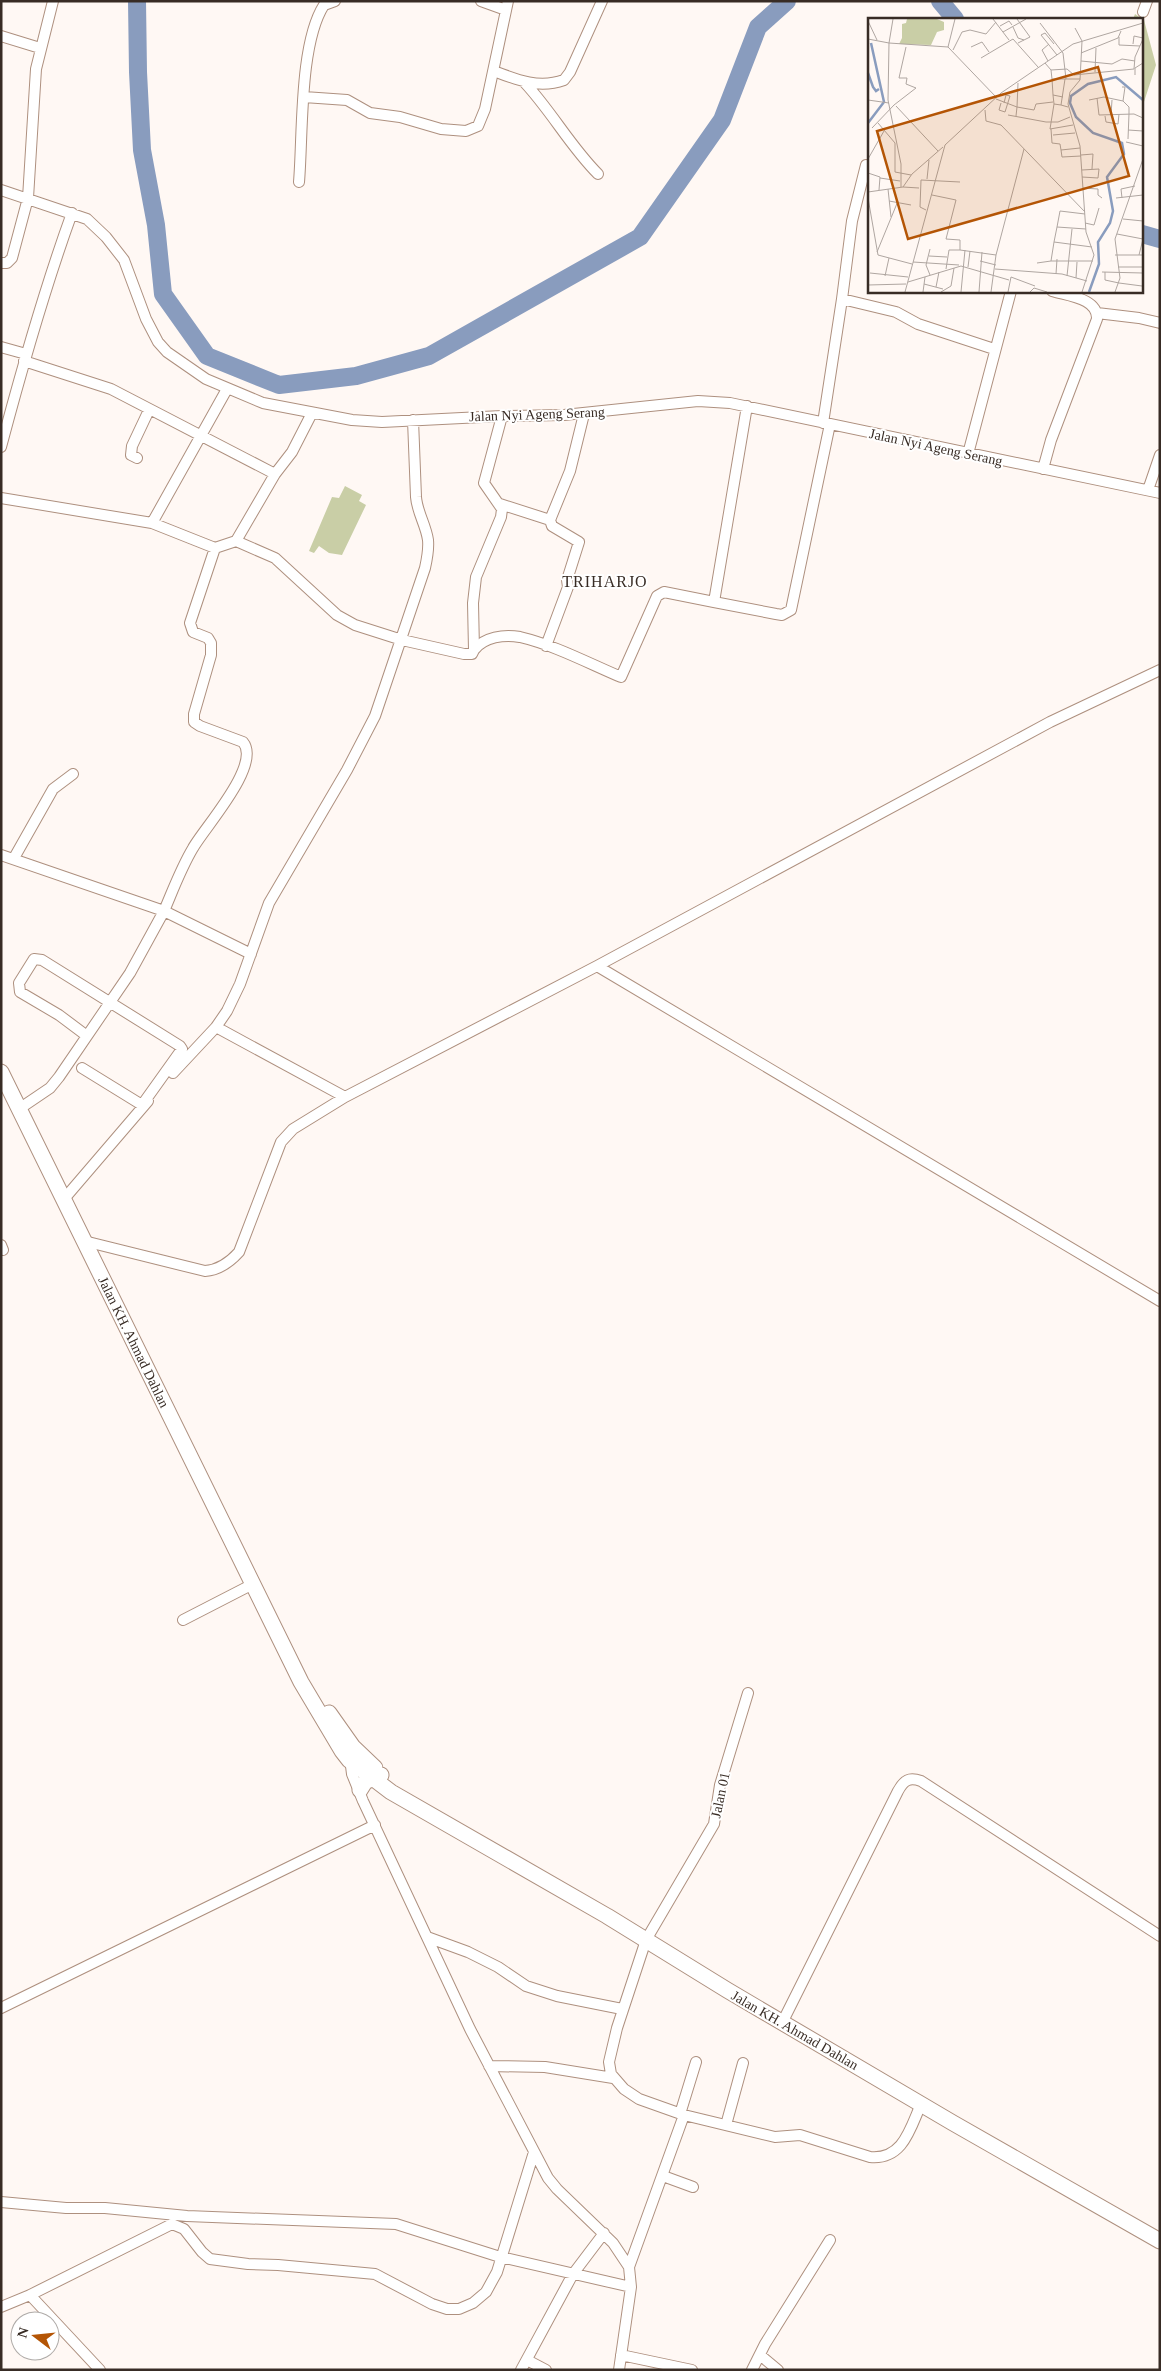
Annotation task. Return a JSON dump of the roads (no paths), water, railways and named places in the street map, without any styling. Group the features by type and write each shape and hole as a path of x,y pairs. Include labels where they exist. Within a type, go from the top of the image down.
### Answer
{"highway":[{"name":"Jalan KH. Ahmad Dahlan","path":"1,1072 7,1097 19,1109 64,1199 250,1586 286,1638 351,1754 432,1815 646,1940 782,2023 1160,2241"},
{"path":"360,1790 365,1782 378,1776"}],"street":[{"path":"1,263 6,263 12,258 28,198 36,69 40,48 54,1"},
{"path":"299,182 305,75 314,26 324,5 335,1"},
{"path":"304,97 347,100 370,113 400,117 424,126 441,129 466,131 478,126 482,120 494,71 507,6 480,1"},
{"path":"494,71 525,83 540,84 564,80 570,72 602,1"},
{"path":"1143,12 1146,1"},
{"path":"1,36 40,48"},
{"path":"525,83 546,107 580,156 598,174"},
{"path":"236,541 275,558 337,615 355,625 402,640 469,655 484,641 507,636 519,637 621,677 656,596 664,592 776,614 782,614 791,610 826,423 852,221 866,165"},
{"name":"Jalan Nyi Ageng Serang","path":"1,190 87,219 120,255 128,270 146,319 163,347 186,366 227,389 263,403 352,420 382,422 584,414 698,401 747,406 1160,493"},
{"path":"1,447 25,357 50,275 72,213"},
{"path":"968,454 994,349 1011,292"},
{"path":"1043,469 1051,440 1096,325 1097,313 1090,303 1056,292"},
{"path":"842,299 896,312 918,324 994,349"},
{"path":"1097,313 1160,323"},
{"path":"1,348 111,389 148,410 275,474"},
{"path":"152,523 227,389"},
{"path":"714,602 747,406"},
{"path":"138,458 132,455 132,446 148,410"},
{"path":"1,498 152,523 215,548 236,541 275,474 292,452 312,413"},
{"path":"546,646 568,587 567,580 579,542 552,526 550,520 570,471 584,414"},
{"path":"474,650 473,603 476,577 501,517 500,504 484,483 502,416"},
{"path":"64,1199 216,1027 227,1011 251,954 269,903 375,716 402,640 428,553 428,540 417,510 413,420"},
{"path":"1148,490 1160,455"},
{"path":"500,504 550,520"},
{"path":"19,1109 50,1088 130,973 164,911 193,848 235,788 241,775 246,754 246,746 243,742 194,722 194,714 212,650 208,638 193,632 190,623 215,548"},
{"path":"84,1240 205,1271 214,1270 227,1263 239,1252 274,1158 286,1134 345,1097 597,966 1050,722 1160,670"},
{"path":"14,858 53,790 73,774"},
{"path":"1,856 14,858 164,911 251,954"},
{"path":"82,1068 142,1105 182,1049 36,958 18,984 20,992 59,1015 87,1036"},
{"path":"597,966 1160,1301"},
{"path":"216,1027 345,1097"},
{"path":"183,1620 250,1586"},
{"name":"Jalan 01","path":"613,2078 609,2062 622,2009 646,1940 714,1824 720,1785 748,1693"},
{"path":"351,1754 352,1774 426,1936 470,2030 534,2152 557,2189 604,2234 620,2252 629,2267 631,2287 618,2370"},
{"path":"782,2023 898,1791 909,1778 921,1781 1160,1936"},
{"path":"1,2008 375,1825"},
{"path":"426,1936 483,1960 526,1986 558,1996 622,2009"},
{"path":"629,2267 663,2176 696,2062"},
{"path":"726,2125 743,2063"},
{"path":"489,2066 545,2066 613,2078 624,2090 638,2099 682,2115 775,2136 800,2134 870,2157 881,2158 895,2152 904,2141 921,2104"},
{"path":"1,2307 30,2296 172,2224 184,2229 210,2259 248,2264 375,2274 432,2304 446,2308 458,2308 473,2303 486,2292 503,2258 534,2152"},
{"path":"663,2176 693,2187"},
{"path":"1,2202 66,2208 105,2208 187,2216 396,2224 503,2258 631,2287"},
{"path":"521,2370 573,2274 604,2234"},
{"path":"752,2370 830,2240"},
{"path":"30,2296 100,2370"},
{"path":"760,2354 778,2370"},
{"path":"621,2355 692,2370"},
{"path":"527,2360 546,2370"}],"waterway":[{"path":"137,1 142,150 156,225 163,294 207,356 279,385 356,376 429,356 640,237 722,120 758,27 787,1"},
{"path":"940,1 954,18"},
{"path":"1144,235 1160,239"}],"district":[{"name":"TRIHARJO","path":"605,581"}]}
